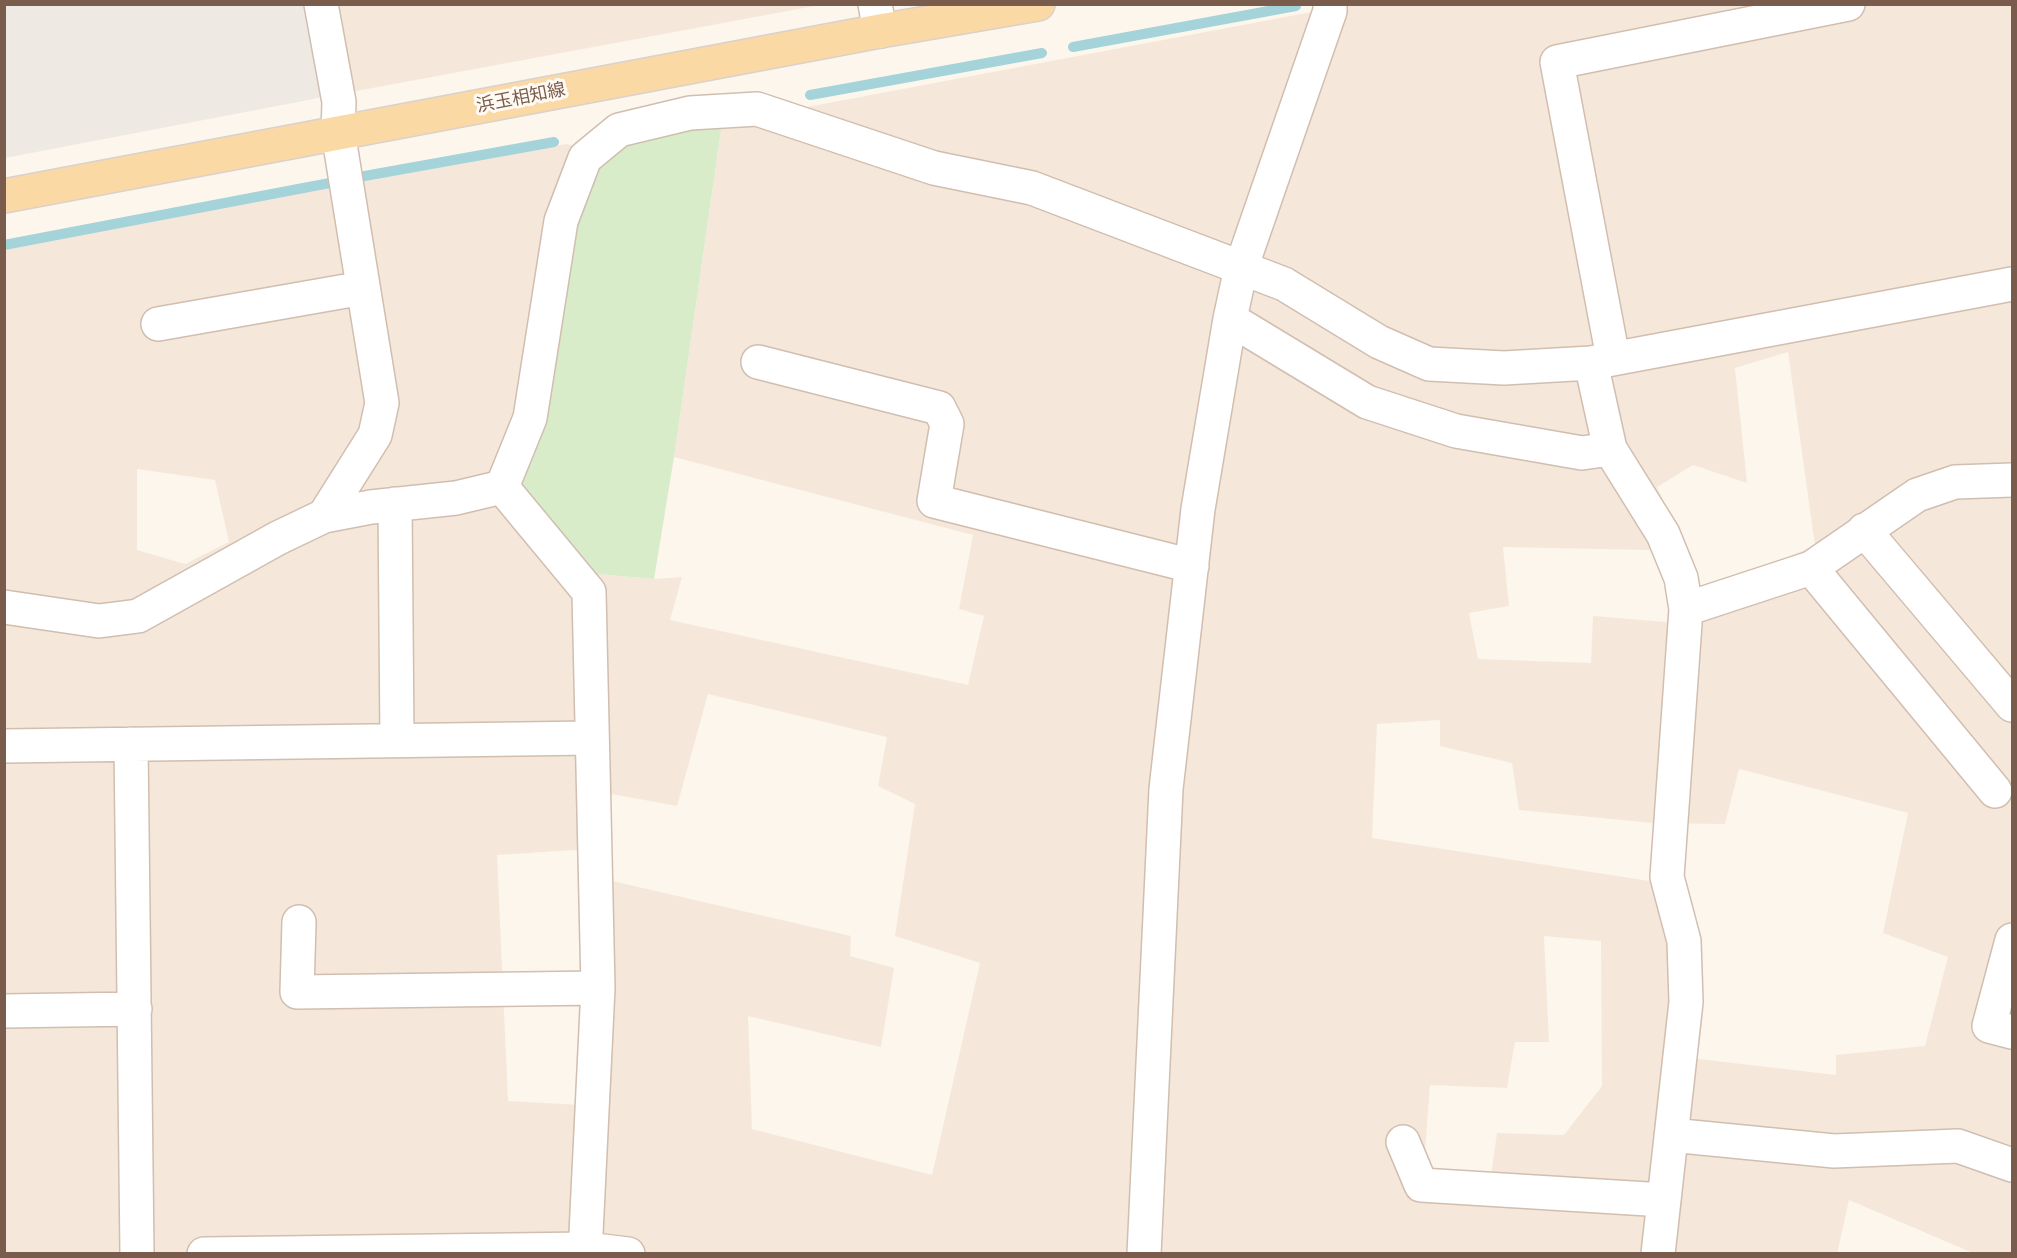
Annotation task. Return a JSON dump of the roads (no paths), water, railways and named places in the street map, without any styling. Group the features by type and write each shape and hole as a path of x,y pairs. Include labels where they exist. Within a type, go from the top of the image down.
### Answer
{"main road":[{"name":"浜玉相知線","path":"4,195 338,132 877,18 1038,4"}],"street":[{"path":"321,4 339,102 338,132 382,403 375,435 324,516"},
{"path":"1144,1254 1166,789 1198,509 1230,319 1241,268 1330,4"},
{"path":"1658,1254 1686,1002 1684,941 1667,877 1686,609 1681,578 1663,534 1610,449 1602,361 1557,62 1848,4"},
{"path":"502,487 530,417 561,221 585,158 619,130 690,113 758,110 934,168 1032,188 1284,285 1379,342 1429,364 1504,368 1602,361 2013,284"},
{"path":"158,324 363,288"},
{"path":"1230,319 1367,402 1456,431 1582,453 1610,449"},
{"path":"758,362 939,408 947,424 934,501 1192,566"},
{"path":"1686,609 1811,568 1917,495 1955,482 2013,480"},
{"path":"4,607 99,621 138,616 278,538 324,516 395,504 456,498 502,487"},
{"path":"502,487 589,592 598,988 585,1251"},
{"path":"395,504 397,740"},
{"path":"1864,530 2013,705"},
{"path":"1811,568 1995,791"},
{"path":"4,746 592,738"},
{"path":"131,744 137,1254"},
{"path":"299,922 297,992 598,988"},
{"path":"2013,940 1989,1026 2013,1032"},
{"path":"4,1011 135,1009"},
{"path":"1671,1135 1834,1151 1958,1146 2013,1165"},
{"path":"1402,1142 1421,1185 1664,1200"},
{"path":"204,1254 585,1251 628,1254"}],"waterway":[{"path":"1073,47 1296,6"},
{"path":"810,95 1042,53"},
{"path":"359,177 554,142"},
{"path":"4,245 335,182"}]}
